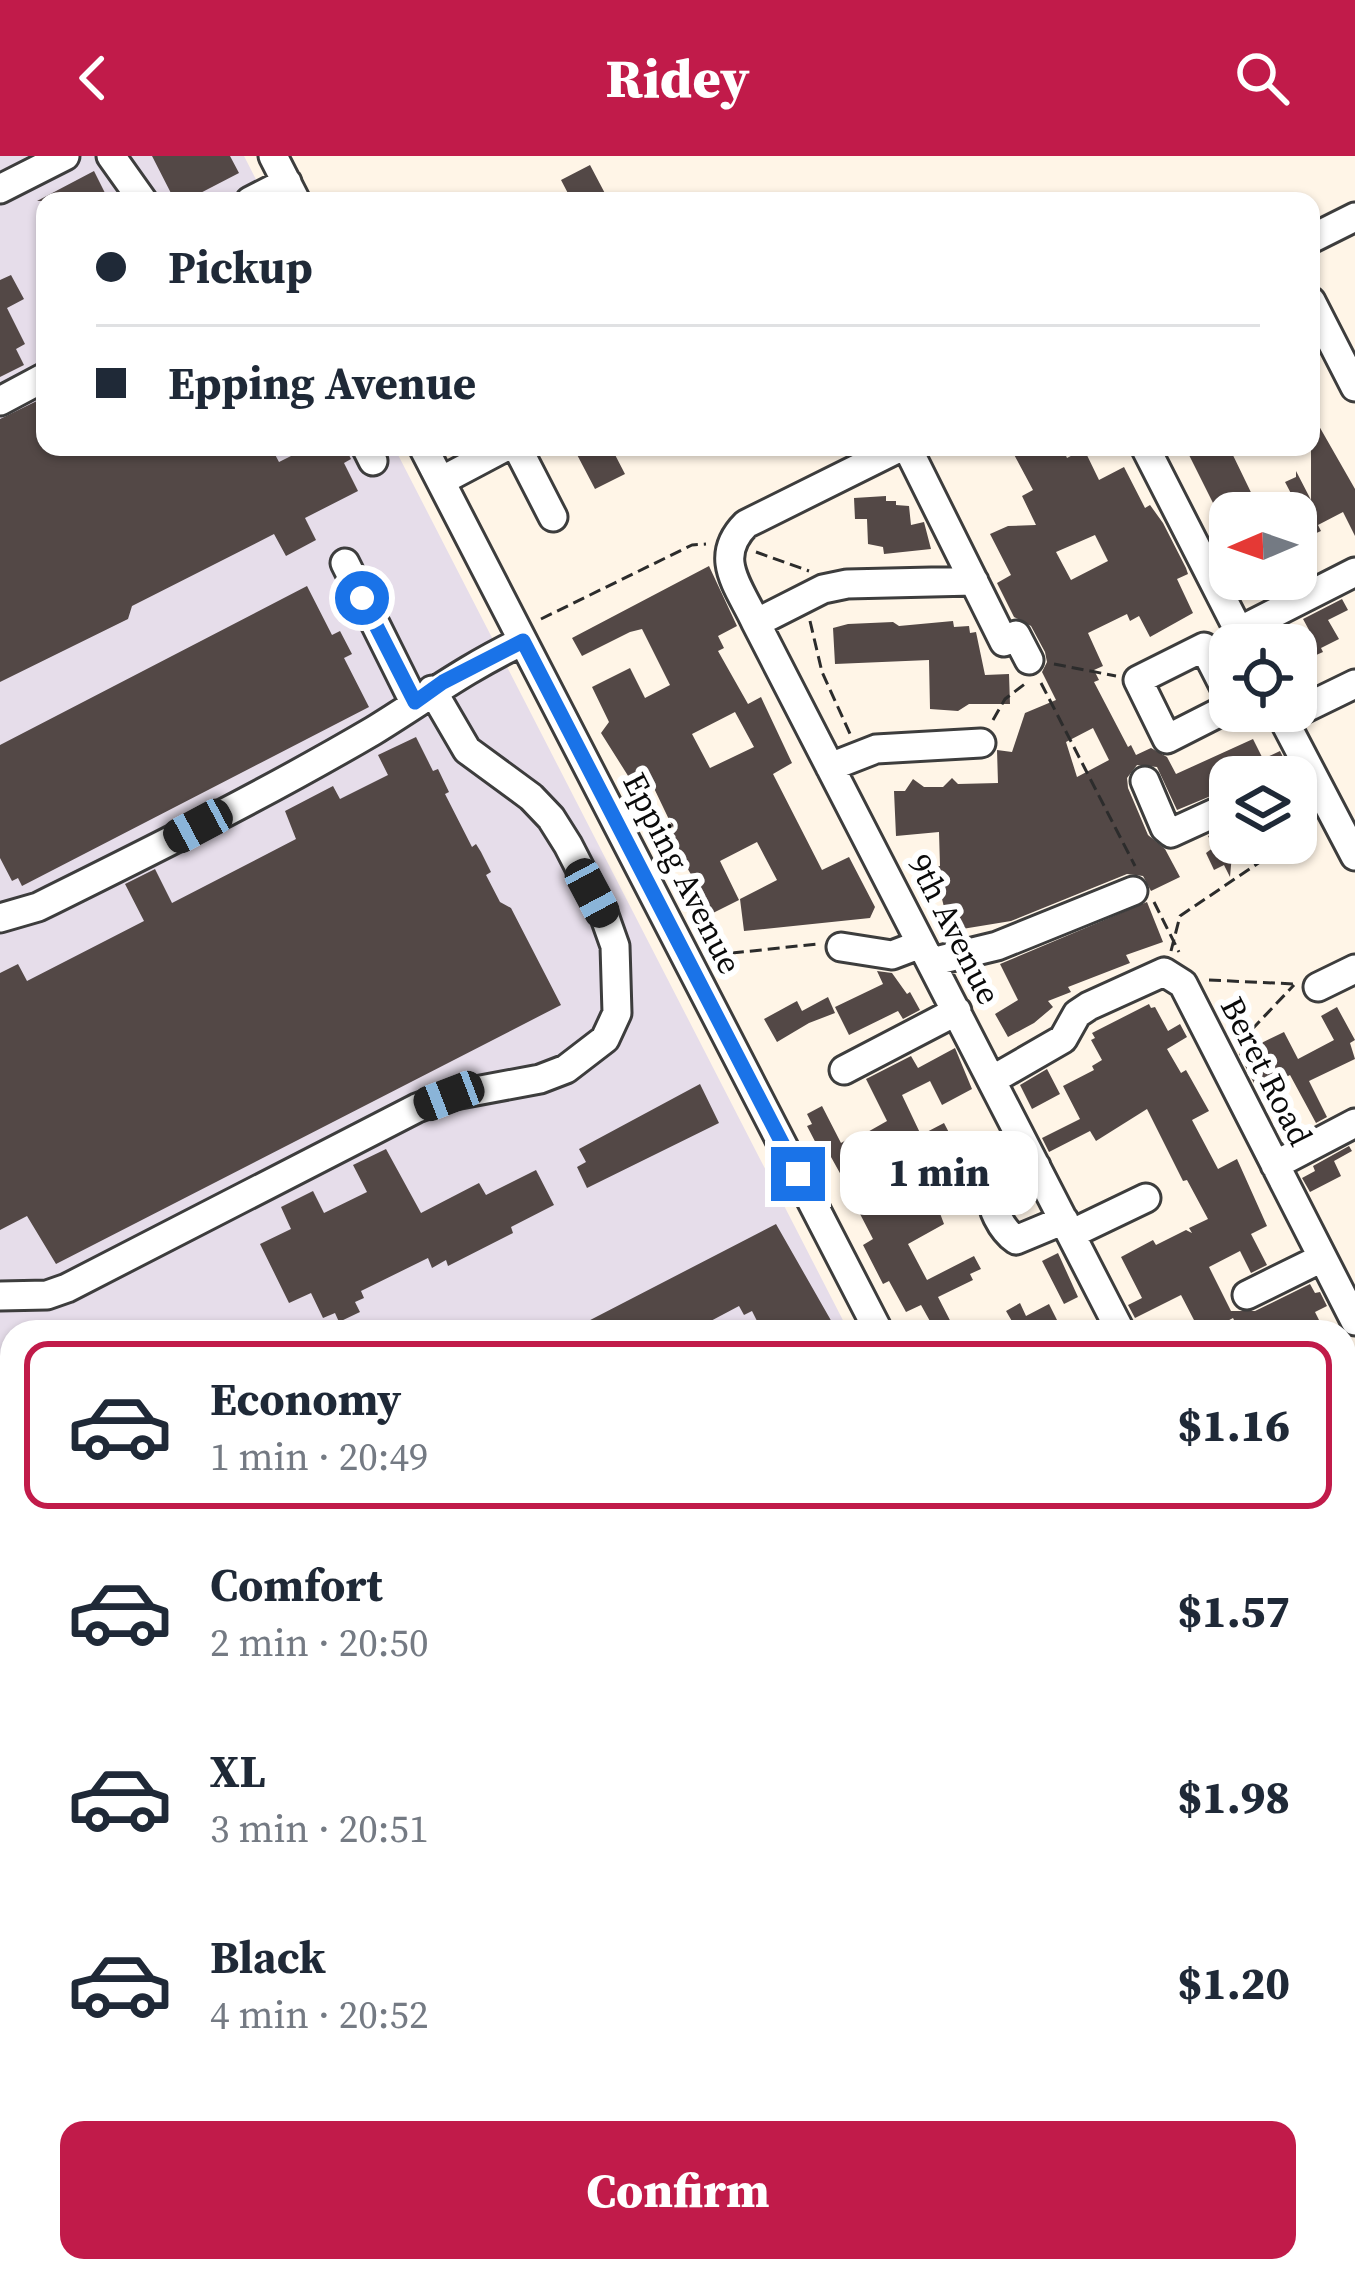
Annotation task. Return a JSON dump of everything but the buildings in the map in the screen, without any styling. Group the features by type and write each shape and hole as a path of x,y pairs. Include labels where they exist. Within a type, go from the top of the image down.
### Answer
{"street":[{"path":"0,189 65,156"},
{"path":"111,156 137,192"},
{"path":"273,156 291,192"},
{"path":"1320,234 1355,217"},
{"path":"1320,319 1355,387"},
{"path":"0,401 36,382"},
{"name":"Epping Avenue","path":"428,456 531,630 873,1320"},
{"path":"440,481 488,456"},
{"path":"522,456 554,517"},
{"path":"729,551 746,524 886,456"},
{"path":"909,456 1004,642 1016,635 1029,660"},
{"path":"1150,456 1236,624"},
{"name":"9th Avenue","path":"729,551 756,623 1115,1320"},
{"path":"0,1296 47,1295 67,1288 417,1108 566,1069 605,1039 617,1013 618,963 604,916 551,818 467,750 424,696 345,563"},
{"path":"1267,624 1355,572"},
{"path":"756,623 813,593 847,584 974,581"},
{"path":"0,918 38,907 246,801 376,728 531,630"},
{"path":"1317,700 1355,684"},
{"path":"830,767 859,754 898,746 981,743"},
{"path":"1145,782 1171,833 1209,816"},
{"path":"1317,787 1344,807 1355,856"},
{"path":"837,946 892,955 997,946 1138,881"},
{"path":"992,1080 1069,1051 1082,1010 1173,964"},
{"name":"Beret Road","path":"1173,964 1322,1258 1347,1285 1355,1320"},
{"path":"1306,985 1355,969"},
{"path":"844,1070 957,1011"},
{"path":"1275,1165 1355,1123"},
{"path":"1036,1166 991,1193 999,1217 1016,1240 1068,1227 1146,1198"},
{"path":"1247,1295 1322,1258"}],"path":[{"path":"531,630 692,544 819,574 813,593 822,672 859,754"},
{"path":"1029,660 1131,679"},
{"path":"981,743 1005,699 1036,675 1138,881 1174,941 1173,964"},
{"path":"1173,964 1180,916 1257,864"},
{"path":"712,955 802,944 837,946"},
{"path":"1199,980 1306,985"},
{"path":"1222,1061 1306,985"}],"shaded area":[{"path":"0,156 244,156 262,192 36,192 36,456 399,456 843,1320 0,1320"}],"route":[{"path":"362,598 415,702 443,682 523,641 798,1174"}]}
